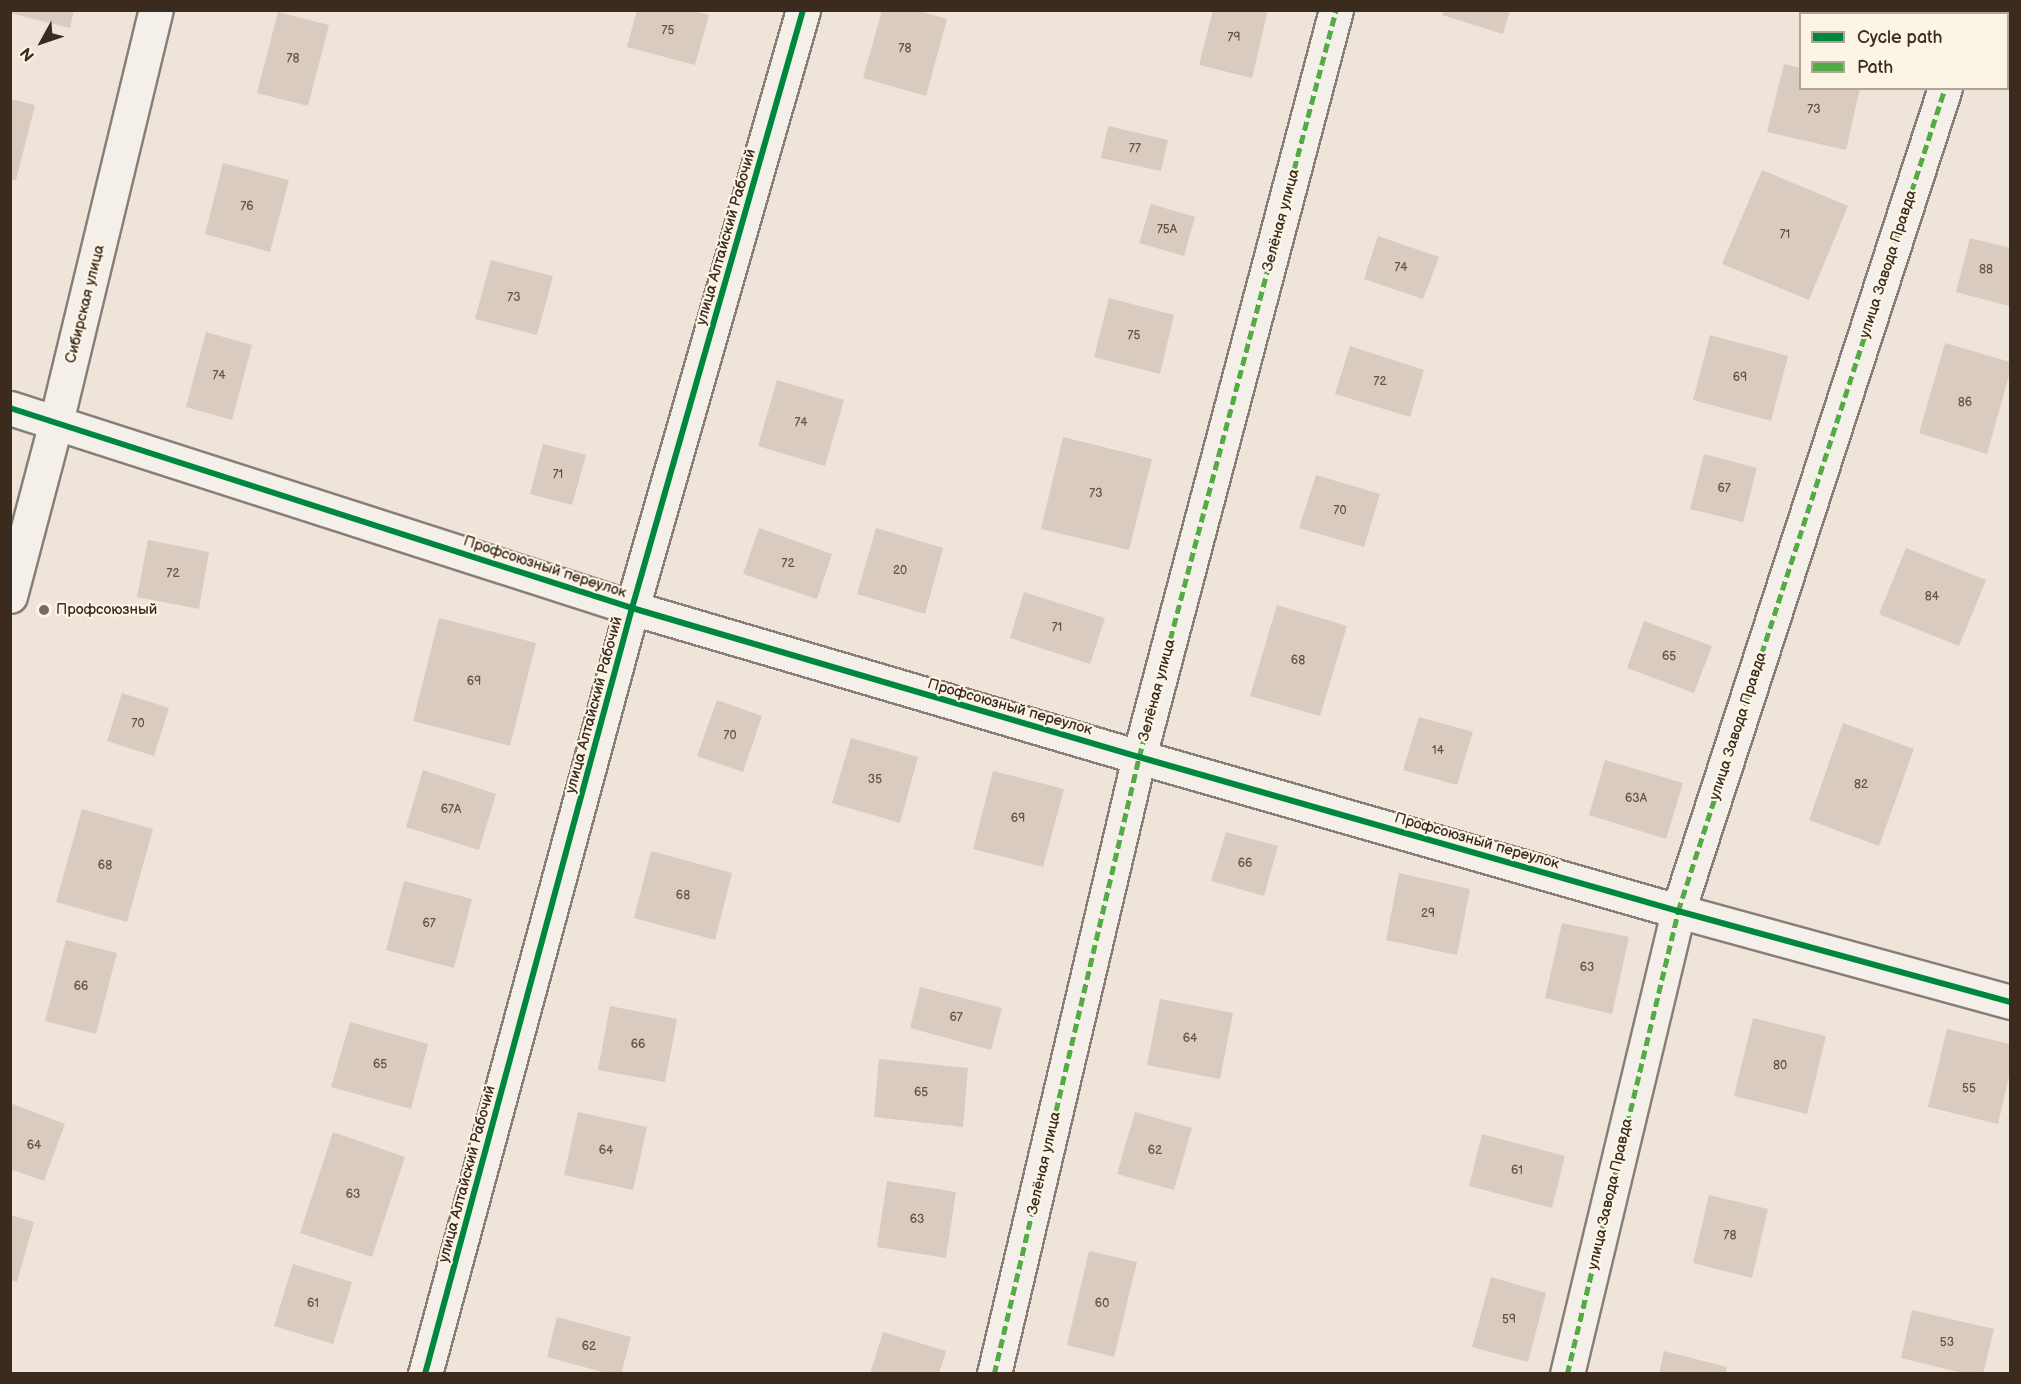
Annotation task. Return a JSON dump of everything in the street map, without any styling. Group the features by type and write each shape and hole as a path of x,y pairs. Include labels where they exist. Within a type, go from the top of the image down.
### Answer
{"street":[{"name":"Сибирская улица","path":"10,596 56,422 156,10"},
{"name":"улица Алтайский Рабочий","path":"425,1374 632,608 803,10"},
{"name":"Зелёная улица","path":"994,1374 1139,757 1336,10"},
{"name":"улица Завода Правда","path":"1567,1374 1678,911 1943,90"},
{"name":"Профсоюзный переулок","path":"10,408 632,608 1139,757 1678,911 2010,1002"}],"building":[{"path":"10,10 74,10 70,28 10,13"},
{"path":"637,10 690,10 709,15 695,65 627,47"},
{"path":"882,10 916,10 947,19 926,96 863,78"},
{"path":"1213,10 1268,10 1252,78 1199,65"},
{"path":"1444,10 1510,10 1503,34 1442,15"},
{"path":"278,12 329,25 308,106 257,93"},
{"path":"1784,64 1799,68 1799,90 1860,90 1846,150 1767,132"},
{"path":"10,99 35,105 16,180 10,179"},
{"path":"1108,126 1168,140 1161,171 1101,158"},
{"path":"223,163 289,180 270,252 205,234"},
{"path":"1762,170 1848,206 1809,300 1722,264"},
{"path":"1151,204 1195,217 1184,256 1139,243"},
{"path":"1378,236 1439,257 1423,299 1364,279"},
{"path":"1970,238 2010,248 2009,306 1956,292"},
{"path":"491,260 553,276 537,335 475,319"},
{"path":"1109,298 1174,315 1160,374 1094,357"},
{"path":"206,332 252,345 232,420 186,407"},
{"path":"1710,335 1788,356 1771,421 1693,400"},
{"path":"1945,343 2010,362 2010,372 1987,454 1919,433"},
{"path":"1350,346 1424,370 1410,417 1335,394"},
{"path":"777,380 844,400 825,466 758,446"},
{"path":"1063,437 1152,459 1129,550 1041,529"},
{"path":"543,444 586,455 572,505 530,494"},
{"path":"1704,454 1757,468 1743,522 1690,509"},
{"path":"1316,475 1380,494 1364,547 1299,528"},
{"path":"759,528 832,554 817,599 743,574"},
{"path":"876,528 943,548 925,614 857,594"},
{"path":"148,540 209,552 199,609 137,597"},
{"path":"1906,548 1986,580 1959,646 1879,614"},
{"path":"1024,592 1105,618 1090,664 1010,638"},
{"path":"1277,605 1347,626 1320,716 1250,696"},
{"path":"439,618 536,643 510,746 413,721"},
{"path":"1644,621 1712,646 1694,693 1627,668"},
{"path":"122,693 169,708 154,756 107,741"},
{"path":"717,700 762,716 743,772 697,756"},
{"path":"1419,717 1473,732 1457,785 1403,770"},
{"path":"1843,723 1914,749 1879,846 1809,820"},
{"path":"851,738 918,757 900,823 832,803"},
{"path":"1605,760 1683,783 1666,839 1589,815"},
{"path":"423,770 496,794 479,850 406,827"},
{"path":"993,771 1064,789 1043,867 973,849"},
{"path":"82,809 153,829 127,922 56,902"},
{"path":"1226,832 1278,846 1264,896 1211,881"},
{"path":"651,851 732,873 715,940 634,918"},
{"path":"1399,873 1470,889 1457,955 1386,940"},
{"path":"404,881 472,899 454,968 386,950"},
{"path":"1562,923 1629,937 1612,1014 1545,998"},
{"path":"66,940 117,953 96,1034 45,1021"},
{"path":"920,987 1002,1008 991,1050 910,1028"},
{"path":"1160,999 1233,1013 1220,1079 1147,1065"},
{"path":"610,1006 677,1019 665,1082 598,1070"},
{"path":"1753,1018 1826,1036 1807,1114 1734,1096"},
{"path":"350,1022 428,1044 411,1109 331,1087"},
{"path":"1947,1029 2010,1044 2010,1072 1998,1124 1928,1107"},
{"path":"879,1059 968,1068 963,1127 874,1117"},
{"path":"10,1103 65,1124 44,1181 10,1169"},
{"path":"578,1112 647,1127 633,1190 564,1175"},
{"path":"1135,1112 1192,1128 1174,1190 1117,1174"},
{"path":"333,1132 405,1157 372,1257 300,1233"},
{"path":"1482,1134 1565,1156 1552,1208 1469,1186"},
{"path":"887,1181 956,1192 946,1258 877,1247"},
{"path":"1709,1195 1768,1209 1752,1278 1693,1263"},
{"path":"10,1215 34,1222 17,1282 10,1280"},
{"path":"1089,1251 1137,1262 1114,1357 1067,1345"},
{"path":"293,1264 352,1282 333,1344 274,1326"},
{"path":"1491,1277 1546,1293 1528,1362 1472,1347"},
{"path":"1912,1310 1994,1329 1983,1374 1966,1374 1901,1358"},
{"path":"557,1317 631,1337 621,1374 610,1374 547,1357"},
{"path":"883,1332 946,1351 939,1374 870,1374"},
{"path":"1664,1351 1727,1367 1726,1374 1659,1374"}],"marked path":[{"path":"994,1374 1139,757 1336,10"},
{"path":"1567,1374 1678,911 1944,90"}],"cycle path":[{"path":"425,1374 632,608 803,10"},
{"path":"10,408 632,608 1139,757 1678,911 2010,1002"}],"place":[{"name":"Профсоюзный","path":"44,610"}]}
